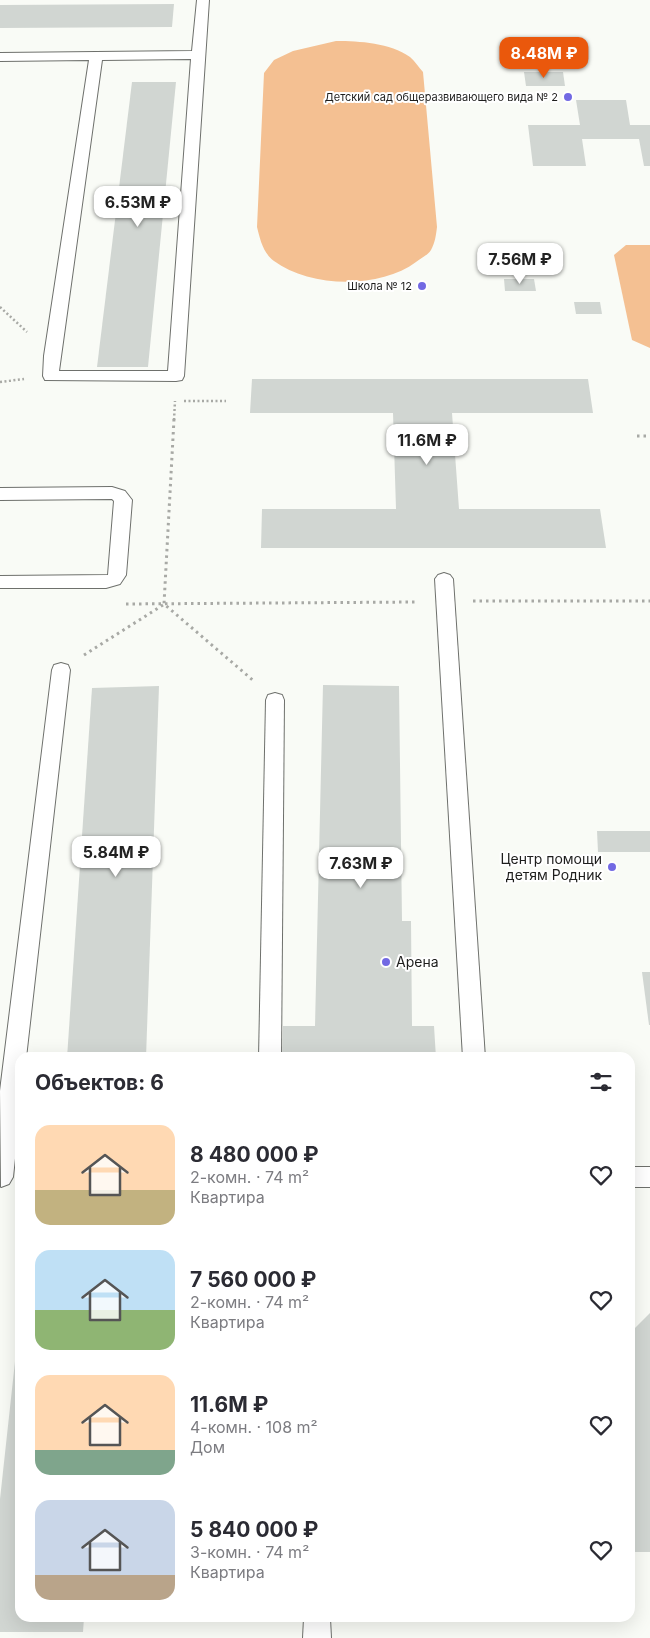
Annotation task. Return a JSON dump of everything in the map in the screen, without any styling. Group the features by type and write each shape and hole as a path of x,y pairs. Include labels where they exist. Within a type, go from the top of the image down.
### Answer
{"lane":[{"path":"96,56 52,356 51,376 176,376 202,0"},
{"path":"0,57 198,55"},
{"path":"0,494 112,493 119,495 123,500 117,575 114,580 106,582 0,582"},
{"path":"444,579 447,602 474,1052"},
{"path":"20,1052 61,670"},
{"path":"270,1052 275,700"},
{"path":"7,1177 15,1102"},
{"path":"635,1177 650,1177"},
{"path":"317,1622 317,1638"}],"path":[{"path":"164,604 176,376"},
{"path":"188,401 226,401"},
{"path":"637,436 650,436"},
{"path":"125,604 650,601"},
{"path":"61,670 164,604"},
{"path":"164,604 275,700"}],"shaded area":[{"path":"336,41 365,42 402,52 414,60 423,72 437,227 434,242 428,253 401,271 365,281 325,280 289,270 274,261 267,254 262,245 257,227 264,73 274,60 293,51"},
{"path":"626,245 650,245 650,348 632,340 614,255"}],"building":[{"path":"174,4 172,27 0,28 0,5"},
{"path":"524,72 563,72 565,86 526,86"},
{"path":"132,82 176,82 148,367 97,367"},
{"path":"576,100 626,100 630,125 650,125 650,166 644,166 639,139 582,139 586,166 533,166 528,125 580,125"},
{"path":"504,279 534,279 536,291 505,291"},
{"path":"574,302 600,302 602,314 576,314"},
{"path":"252,379 588,379 593,413 452,413 459,509 600,509 606,548 261,548 262,509 396,509 393,413 250,413"},
{"path":"323,685 399,686 402,921 411,921 412,1026 434,1026 436,1052 282,1052 283,1026 315,1026"},
{"path":"159,686 146,1052 67,1052 92,688"},
{"path":"597,831 650,831 650,852 598,852"},
{"path":"642,972 650,972 650,1025 649,1025"},
{"path":"650,1313 650,1552 635,1552 635,1328"},
{"path":"15,1362 15,1622 84,1622 83,1632 0,1632 0,1499"}],"place":[{"name":"Детский сад общеразвивающего вида № 2","path":"568,97"},
{"name":"Школа № 12","path":"422,286"},
{"name":"Центр помощи детям Родник","path":"612,867"},
{"name":"Арена","path":"386,962"}]}
